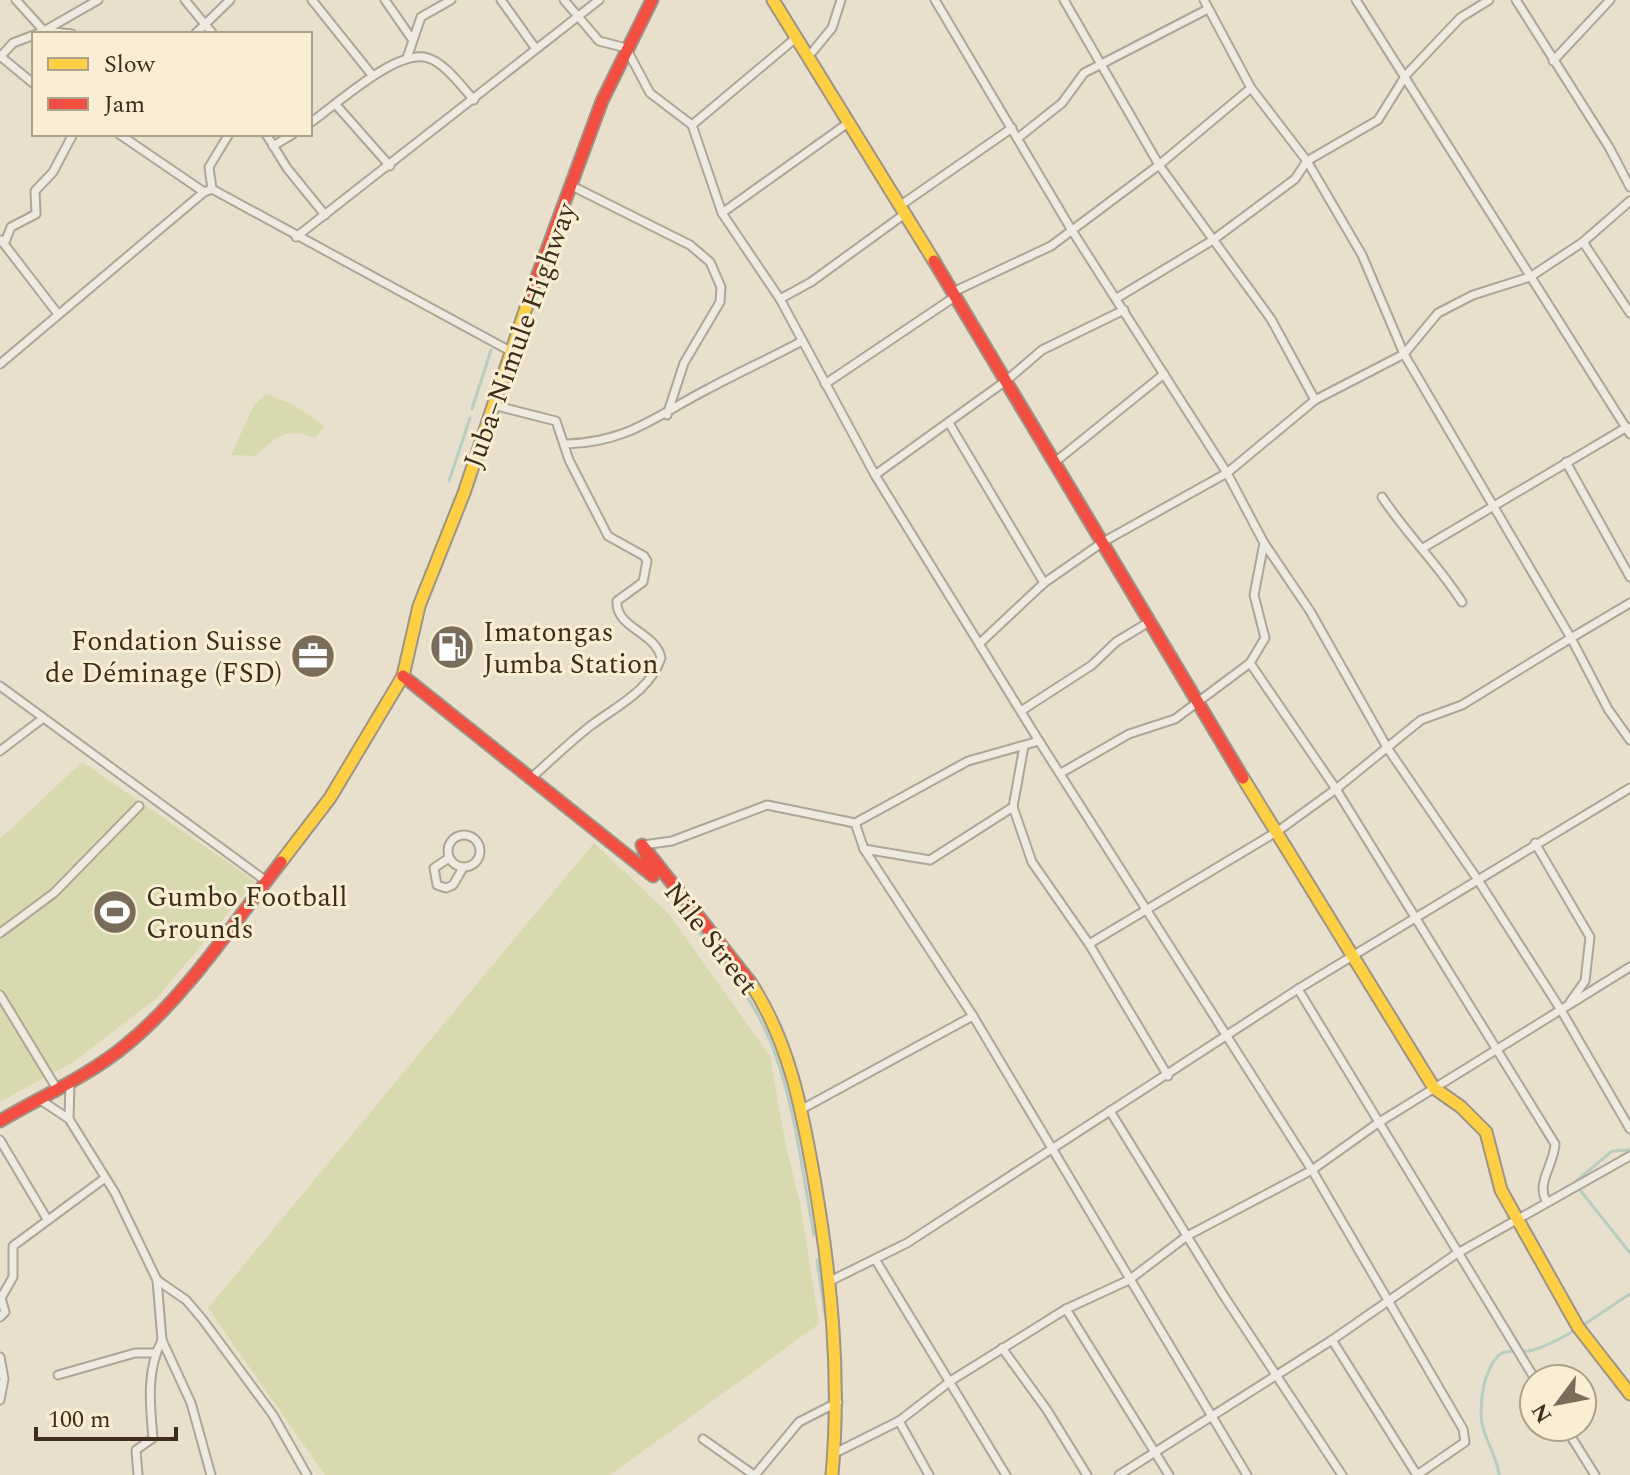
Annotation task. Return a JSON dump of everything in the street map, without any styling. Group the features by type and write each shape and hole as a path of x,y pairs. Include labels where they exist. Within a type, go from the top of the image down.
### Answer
{"main road":[{"name":"Juba–Nimule Highway","path":"0,1121 70,1082 124,1047 147,1026 206,959 330,798 403,676 419,606 441,554 510,351 602,101 652,0"},
{"path":"773,0 955,294 1149,622 1434,1088 1461,1107 1486,1132 1501,1190 1578,1327 1630,1394"},
{"name":"Nile Street","path":"403,676 653,876 642,845"},
{"name":"Nile Street","path":"642,845 678,893 728,948 751,984 786,1052 802,1109 837,1329 838,1402 832,1475"}],"street":[{"path":"16,0 37,32"},
{"path":"40,32 98,0"},
{"path":"185,0 211,32"},
{"path":"197,32 230,0"},
{"path":"312,0 372,75"},
{"path":"385,0 412,39"},
{"path":"407,58 421,17 451,0"},
{"path":"501,0 536,49"},
{"path":"564,0 599,41 626,48 650,93 692,125 722,213 780,299 875,475 1039,741 1312,1170 1467,1436 1458,1448 1417,1475 1332,1340"},
{"path":"296,237 599,0"},
{"path":"809,56 832,28 841,0"},
{"path":"935,0 1071,229 1227,473 1264,543 1310,611 1388,749 1564,1009 1630,1129"},
{"path":"1064,0 1159,165 1271,319 1315,400"},
{"path":"1204,0 1251,88 1307,161 1362,255 1404,354 1571,638 1608,709 1630,740"},
{"path":"1356,0 1629,429 1566,462 1423,548"},
{"path":"1117,298 1213,240 1295,179 1307,161 1378,120 1406,75 1460,18 1489,0"},
{"path":"1516,0 1609,147 1630,187"},
{"path":"1553,61 1610,0"},
{"path":"1018,138 1062,103 1084,73 1208,9"},
{"path":"32,35 13,43 0,56 32,82"},
{"path":"692,125 797,37"},
{"path":"312,122 337,106 372,75 407,58 427,57 435,62 474,100"},
{"path":"825,384 955,294 1051,246 1159,165 1251,88"},
{"path":"337,106 390,166"},
{"path":"722,213 848,123"},
{"path":"780,299 811,282 1012,128"},
{"path":"58,314 2,241 7,230 36,214 35,191 53,172 72,136"},
{"path":"122,136 208,191 510,351"},
{"path":"0,364 208,191 209,167 228,136"},
{"path":"267,136 325,215"},
{"path":"273,146 290,136"},
{"path":"570,185 690,245 710,262 721,287 720,302 684,363 667,415"},
{"path":"980,643 1044,583 1103,542 1227,473 1315,400 1404,354 1438,313 1473,295 1530,277 1583,242 1630,201"},
{"path":"1583,242 1630,313"},
{"path":"875,475 1007,380 1042,350 1124,310"},
{"path":"566,444 617,438 667,415 706,390 802,341"},
{"path":"1055,462 1164,374"},
{"path":"493,405 547,416 556,421 578,480 594,504 608,536 647,561 643,582 617,601 616,606 621,617 653,641 661,658 656,673 644,687 587,729 531,778"},
{"path":"949,423 1044,583"},
{"path":"1566,462 1630,577"},
{"path":"1382,497 1406,534 1423,548 1462,602"},
{"path":"1061,773 1129,734 1175,719 1250,663 1265,638 1254,595 1264,543"},
{"path":"1089,944 1230,863 1278,831 1388,749 1421,720 1462,705 1630,603"},
{"path":"1024,709 1092,665 1116,642 1149,622"},
{"path":"1250,663 1336,789 1555,1144 1551,1168 1542,1183 1542,1194 1547,1202"},
{"path":"0,686 266,881"},
{"path":"0,751 42,719"},
{"path":"642,845 672,841 767,805 855,823 968,761 1039,741"},
{"path":"1024,746 1013,807 1032,862 1089,944 1168,1076"},
{"path":"830,1281 907,1243 1227,1038 1298,989 1630,788"},
{"path":"0,933 54,893 139,806"},
{"path":"864,849 930,860 1013,807"},
{"path":"855,823 864,849 973,1016 1247,1475"},
{"path":"449,858 434,868 437,885 446,888 453,885 463,868 473,865 479,857 480,847 474,838 464,835 454,838 448,846 449,858 463,868"},
{"path":"1536,844 1590,937 1585,981 1564,1009"},
{"path":"835,1453 899,1421 952,1380 1066,1309 1129,1280 1187,1236 1312,1170 1378,1123 1630,967"},
{"path":"1298,989 1525,1363"},
{"path":"0,995 57,1089"},
{"path":"802,1109 973,1016"},
{"path":"69,1119 70,1082"},
{"path":"39,1099 69,1119 105,1178 157,1280 162,1340 191,1403 211,1475"},
{"path":"1110,1111 1275,1376 1342,1475"},
{"path":"0,1140 47,1219"},
{"path":"1119,1475 1332,1340 1456,1254 1630,1156"},
{"path":"0,1317 5,1312 1,1298 13,1277 13,1246 105,1178"},
{"path":"875,1259 952,1380 1006,1475"},
{"path":"157,1280 186,1300 203,1320 273,1415 302,1473"},
{"path":"1066,1309 1169,1475"},
{"path":"138,1475 136,1450 153,1438 149,1403 156,1353 162,1340"},
{"path":"1002,1348 1047,1410 1087,1475"},
{"path":"58,1375 135,1353 156,1353"},
{"path":"0,1357 4,1379 0,1400"},
{"path":"703,1439 755,1475 799,1422 838,1402"},
{"path":"899,1421 929,1475"},
{"path":"1575,1443 1595,1475"}],"green space":[{"path":"266,394 294,405 325,426 315,438 297,433 282,435 256,456 231,455 254,405"},
{"name":"Gumbo Football Grounds","path":"82,762 255,881 157,998 73,1062 0,1102 0,839"},
{"path":"594,843 668,913 770,1056 801,1208 819,1324 610,1475 325,1475 208,1308"}],"waterway":[{"path":"472,409 491,350"},
{"path":"449,481 470,418"},
{"path":"693,925 746,996 771,1043 792,1113 814,1235"},
{"path":"1575,1182 1612,1151 1630,1150"},
{"path":"1580,1190 1630,1253"},
{"path":"817,1260 825,1314"},
{"path":"1499,1475 1481,1416 1484,1385 1497,1357 1505,1352 1533,1350 1558,1340 1630,1294"}],"traffic: slow":[{"path":"773,0 934,261"},
{"path":"281,862 330,798 403,676 419,606 464,493 531,293"},
{"path":"1243,778 1434,1088 1461,1107 1486,1132 1501,1190 1578,1327 1630,1394"},
{"path":"750,982 775,1028 792,1076 814,1178 833,1326 835,1437 832,1475"}],"traffic: jam":[{"path":"531,293 602,101 652,0"},
{"path":"934,261 1243,778"},
{"path":"403,676 653,876 642,845 750,982"},
{"path":"0,1121 97,1066 148,1025 208,958 281,862"}],"place":[{"name":"Imatongas Jumba Station","path":"452,647"},
{"name":"Fondation Suisse de Déminage (FSD)","path":"313,656"},
{"name":"Gumbo Football Grounds","path":"115,912"}]}
